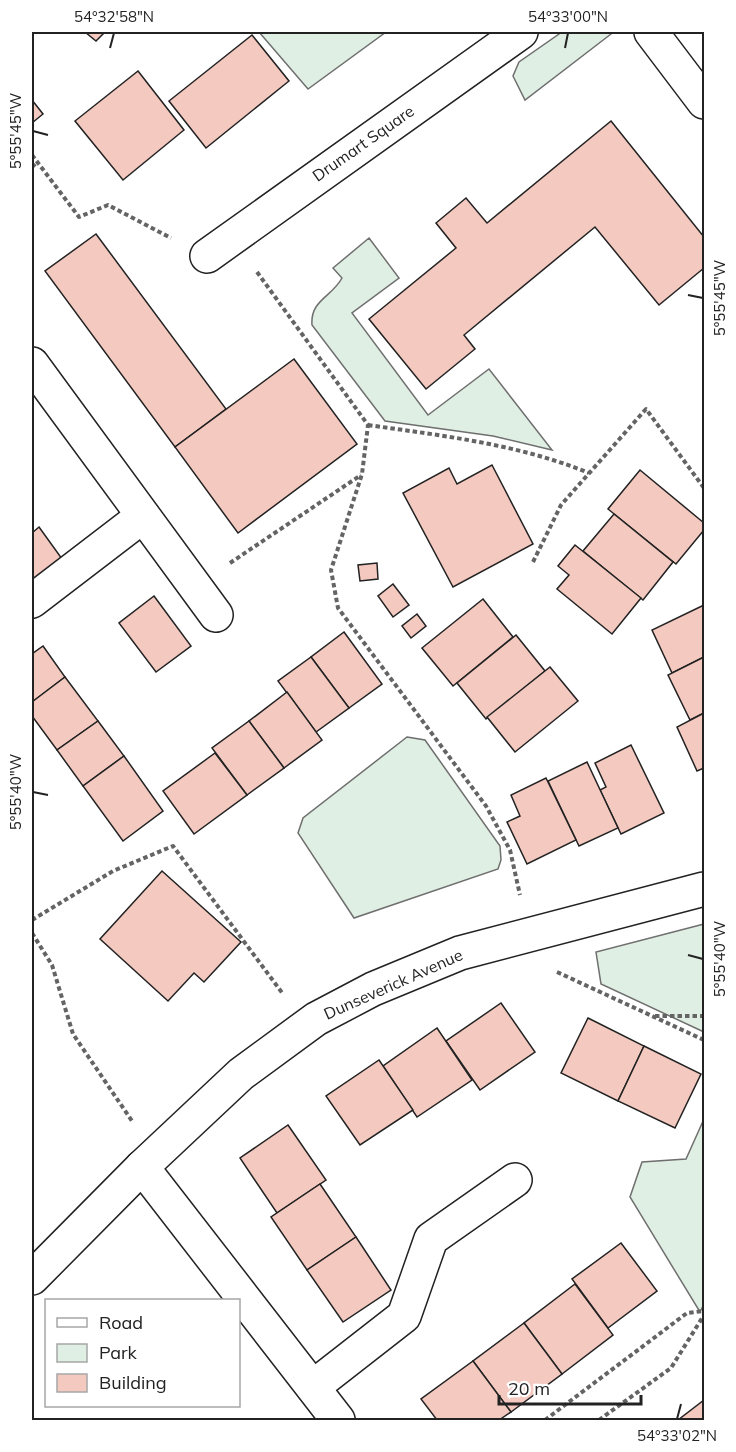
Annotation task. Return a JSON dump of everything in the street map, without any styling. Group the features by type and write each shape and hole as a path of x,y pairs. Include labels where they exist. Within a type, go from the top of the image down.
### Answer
{"street":[{"name":"Drumart Square","path":"219,247 520,32"},
{"path":"651,32 705,102"},
{"path":"32,364 216,615"},
{"path":"32,601 143,516"},
{"name":"Dunseverick Avenue","path":"32,1278 148,1161 241,1074 307,1026 373,989 460,953 705,889"},
{"path":"148,1161 338,1420"},
{"path":"313,1387 404,1316 431,1239 515,1180"}],"path":[{"path":"32,155 79,217 108,205 219,247 368,425 484,441 560,461 589,473"},
{"path":"32,167 37,162"},
{"path":"533,562 561,505 646,409 705,488"},
{"path":"368,425 362,474 331,570 338,609 486,806 510,850 529,934 540,965 705,1040"},
{"path":"195,586 362,474"},
{"path":"32,920 113,871 174,846 307,1026"},
{"path":"32,933 52,965 74,1034 148,1161"},
{"path":"651,1016 705,1016"},
{"path":"545,1420 687,1313 705,1313"},
{"path":"599,1420 671,1368 705,1313"}],"green space":[{"path":"259,32 386,32 308,89"},
{"path":"562,32 609,32 611,34 525,100 513,76 519,62"},
{"path":"369,238 399,278 352,313 428,415 489,369 552,450 493,436 385,421 312,325 314,310 342,278 333,268"},
{"path":"407,737 425,740 500,846 501,860 498,869 354,918 298,833 303,818"},
{"path":"704,924 704,1032 601,984 596,952"},
{"path":"704,1119 704,1304 700,1312 630,1197 642,1162 686,1159"}],"building":[{"path":"85,32 105,32 96,41"},
{"path":"252,35 289,81 206,148 169,101"},
{"path":"138,71 184,130 123,180 75,121"},
{"path":"32,100 43,114 32,123"},
{"path":"611,121 704,237 704,268 659,305 595,227 464,335 475,349 426,389 369,319 456,248 436,223 466,198 487,223"},
{"path":"96,234 226,409 175,447 45,271"},
{"path":"294,359 357,444 238,533 175,447"},
{"path":"492,465 533,544 453,587 403,493 449,468 457,484"},
{"path":"640,470 704,523 704,530 676,564 608,509"},
{"path":"614,514 673,562 643,600 583,551"},
{"path":"39,527 65,563 32,587 32,533"},
{"path":"575,545 641,598 612,634 557,589 569,575 558,566"},
{"path":"377,563 378,579 360,581 358,565"},
{"path":"393,584 409,605 393,617 378,596"},
{"path":"154,596 191,646 156,672 119,623"},
{"path":"483,599 513,637 453,686 422,648"},
{"path":"704,605 704,657 672,673 652,630"},
{"path":"417,614 426,626 411,638 402,626"},
{"path":"344,632 382,684 349,708 311,657"},
{"path":"516,635 545,671 486,719 457,683"},
{"path":"43,646 65,677 32,702 32,654"},
{"path":"311,657 349,708 316,732 278,681"},
{"path":"704,657 704,713 690,720 668,675"},
{"path":"550,667 578,701 515,752 487,717"},
{"path":"65,677 98,721 57,750 32,716 32,702"},
{"path":"287,692 322,740 284,768 249,721"},
{"path":"704,713 704,768 697,771 677,727"},
{"path":"98,721 124,756 83,786 57,750"},
{"path":"249,721 284,768 247,795 212,748"},
{"path":"631,745 664,813 621,834 600,790 606,787 595,763"},
{"path":"215,753 247,795 194,834 163,791"},
{"path":"124,756 163,811 123,841 83,786"},
{"path":"587,762 618,828 579,846 548,781"},
{"path":"546,778 576,840 527,864 507,822 520,816 511,795"},
{"path":"162,871 241,942 204,982 194,973 168,1001 100,939"},
{"path":"501,1003 535,1052 480,1090 446,1041"},
{"path":"588,1018 644,1046 618,1101 561,1073"},
{"path":"437,1028 472,1080 417,1117 383,1066"},
{"path":"644,1046 701,1074 675,1128 618,1101"},
{"path":"379,1060 413,1110 360,1145 326,1096"},
{"path":"288,1125 326,1180 277,1213 240,1158"},
{"path":"320,1184 356,1237 307,1270 271,1217"},
{"path":"356,1237 391,1290 343,1322 307,1270"},
{"path":"621,1243 657,1291 608,1328 572,1279"},
{"path":"575,1284 613,1335 562,1374 524,1323"},
{"path":"524,1323 562,1374 511,1412 473,1361"},
{"path":"473,1361 511,1412 499,1420 437,1420 421,1399"},
{"path":"704,1400 704,1420 678,1420"}]}
